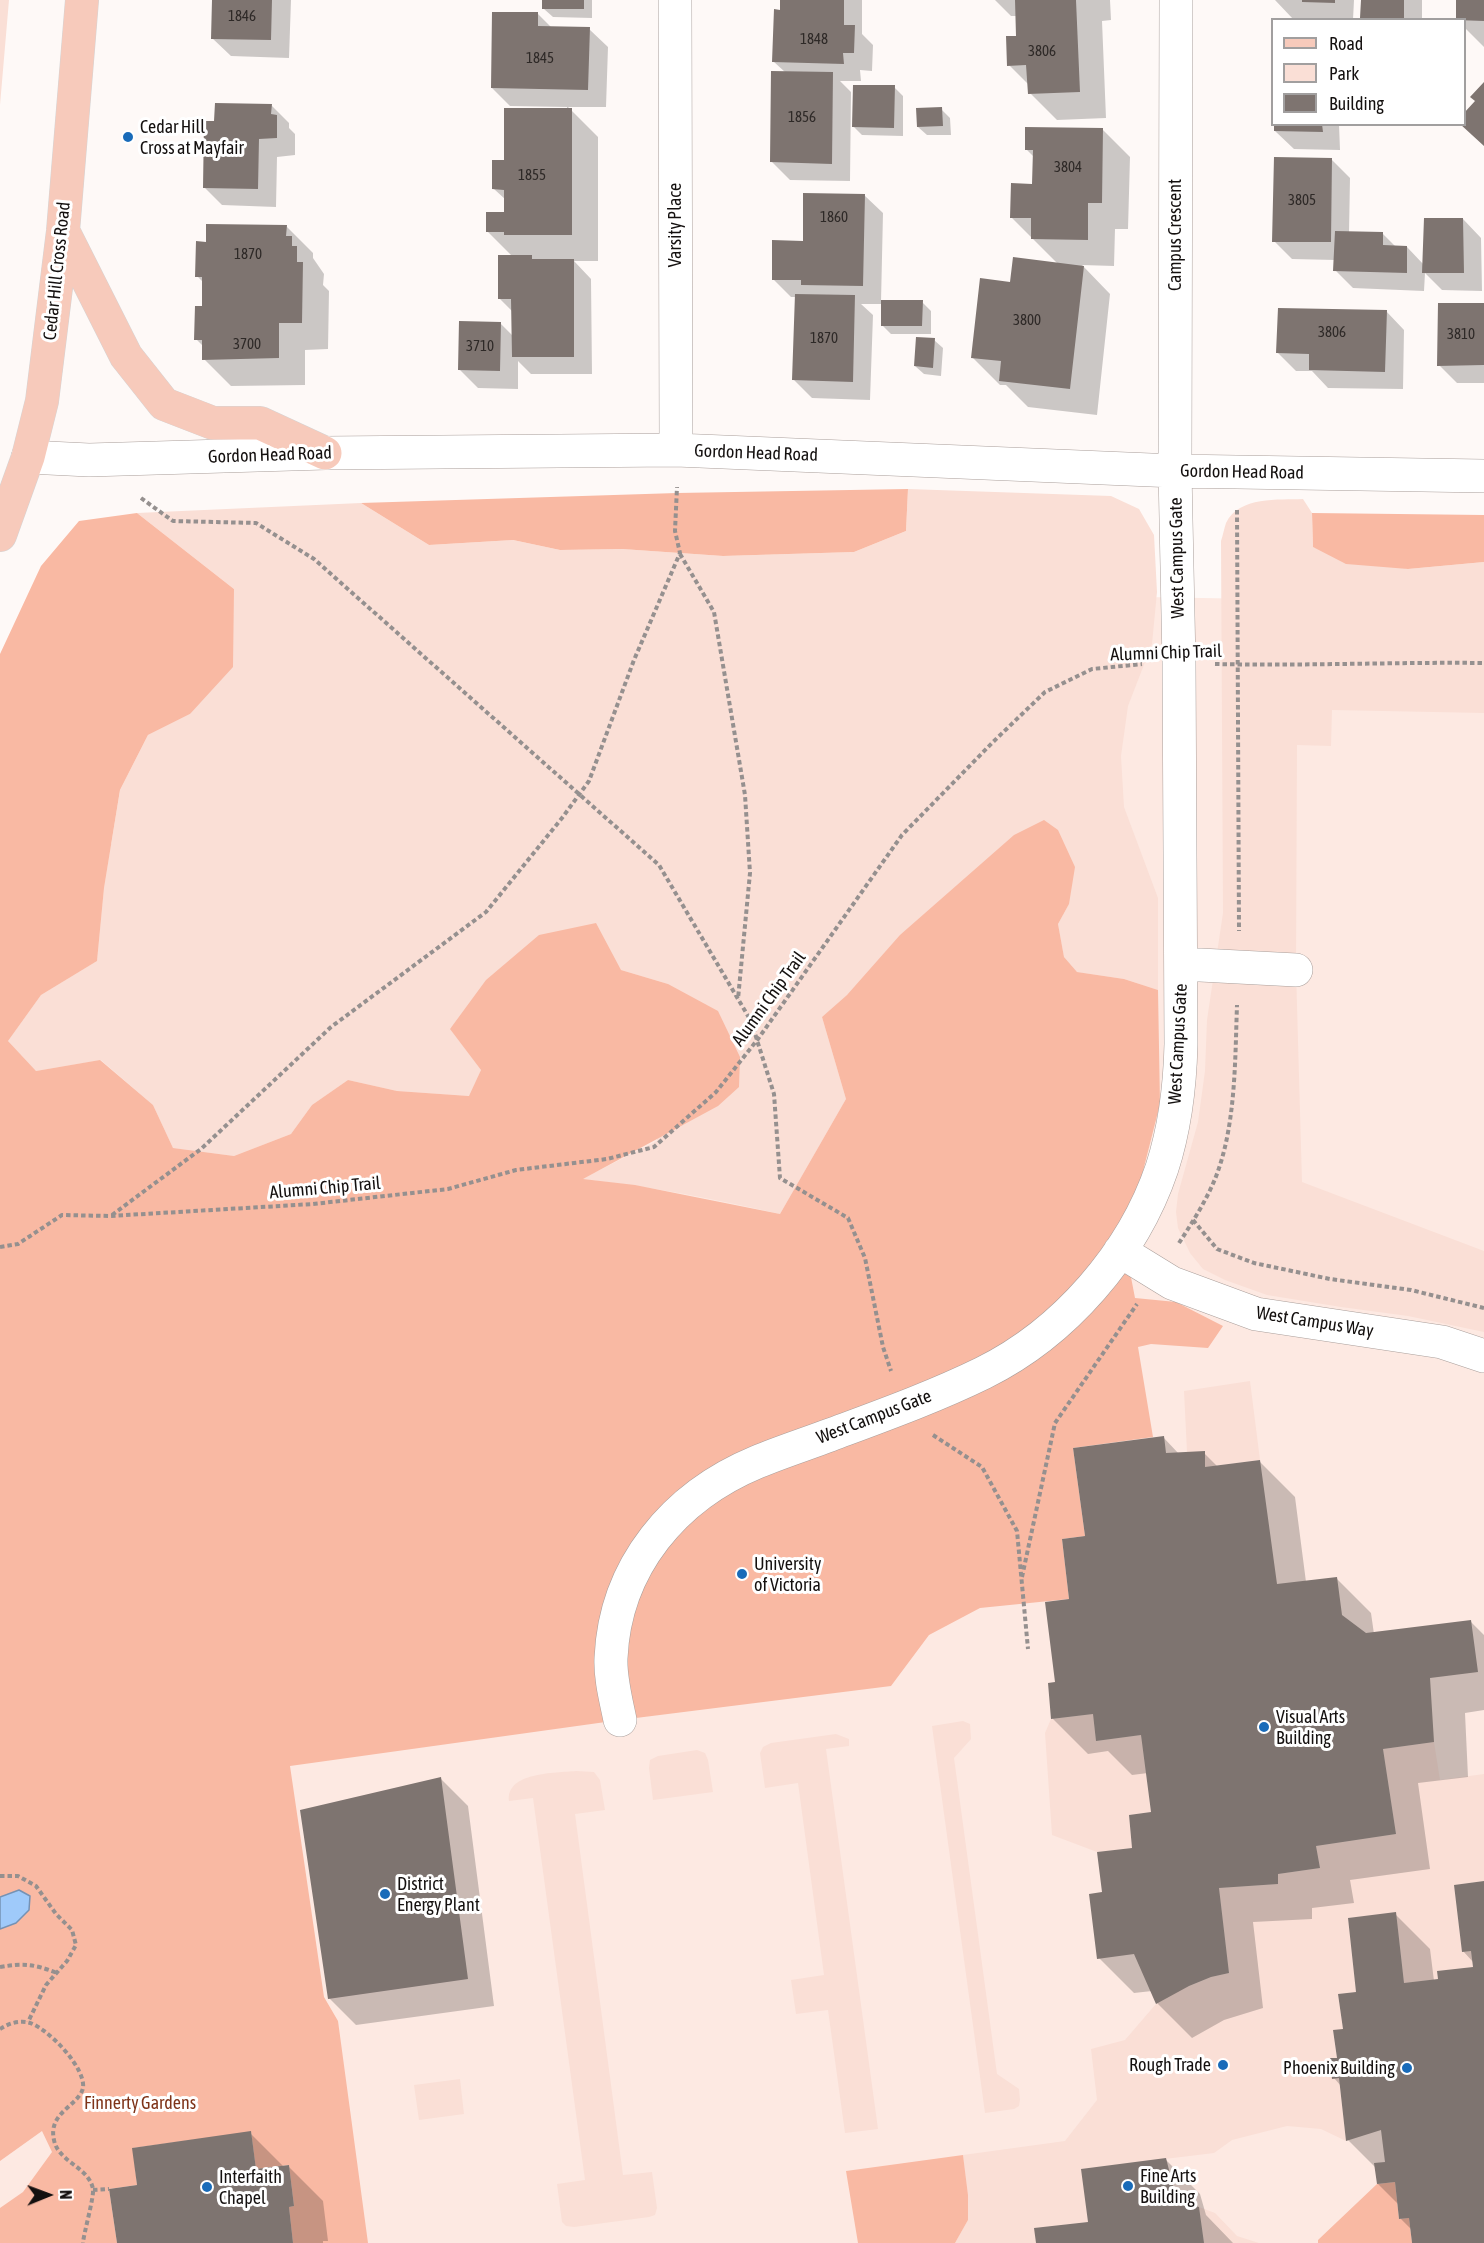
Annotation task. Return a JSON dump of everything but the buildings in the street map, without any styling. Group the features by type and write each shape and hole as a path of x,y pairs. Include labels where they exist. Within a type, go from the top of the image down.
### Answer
{"main road":[{"name":"Cedar Hill Cross Road","path":"0,535 28,457 42,401 63,231 82,0"},
{"path":"63,231 126,356 164,404 213,423 260,423 325,453"}],"street":[{"name":"Varsity Place","path":"675,0 676,450"},
{"name":"Campus Crescent","path":"1175,471 1176,0"},
{"name":"Gordon Head Road","path":"28,457 89,460 325,453 676,450 1175,471 1484,476"},
{"name":"West Campus Gate","path":"620,1720 611,1659 615,1626 623,1593 638,1562 656,1535 678,1511 704,1490 755,1463 895,1411 985,1373 1025,1348 1060,1319 1092,1287 1120,1251 1143,1211 1162,1169 1180,1086 1179,663 1175,471"},
{"path":"1181,964 1296,970"},
{"name":"West Campus Way","path":"1120,1251 1172,1283 1256,1314 1442,1342 1484,1356"}],"path":[{"path":"676,450 675,531 680,553 714,612 745,795 750,873 738,999"},
{"path":"136,494 173,521 256,523 314,559 659,865 751,1021 758,1039 774,1094 780,1178 848,1218 865,1258 883,1347 897,1386 895,1411 982,1467 1017,1531 1028,1649"},
{"path":"110,1216 201,1149 331,1027 486,912 589,781 634,660 680,553"},
{"name":"Alumni Chip Trail","path":"0,1247 18,1244 62,1215 110,1216 313,1204 448,1189 516,1170 607,1159 654,1147 717,1092 758,1039 902,835 1045,692 1092,669 1130,664 1484,663"},
{"path":"1193,1220 1217,1248 1254,1263 1330,1279 1411,1290 1484,1308"},
{"path":"0,1876 18,1876 36,1886 56,1914 72,1930 76,1944 67,1961 46,1985 28,2022"},
{"path":"0,1966 20,1963 35,1964 57,1973"},
{"path":"0,2029 11,2022 28,2022 49,2034 75,2064 84,2080 82,2092 63,2111 54,2126 54,2141 64,2158 85,2174 93,2190 83,2243"},
{"path":"93,2190 109,2188"}],"shaded area":[{"name":"University of Victoria","path":"582,587 1484,603 1484,2243 0,2243 0,905"}],"green space":[{"path":"0,0 9,0 0,105"},
{"path":"908,489 1111,496 1139,509 1154,535 1157,592 1152,644 1128,706 1121,756 1124,807 1158,898 1158,990 1124,979 1077,972 1064,957 1058,924 1069,904 847,995 822,1017 846,1099 780,1214 632,1185 582,1179 657,1141 668,984 621,970 450,1028 481,1070 470,1096 397,1091 348,1080 312,1105 291,1134 234,1156 173,1148 153,1105 101,1060 36,1071 8,1041 41,995 97,961 104,888 120,790 148,735 190,714 234,589 137,513 361,503 429,545 513,540 560,550 622,549 723,556 854,552 906,531"},
{"path":"908,489 906,531 854,552 723,556 622,549 560,550 513,540 429,545 361,503 677,493"},
{"path":"1303,499 1312,513 1313,547 1408,569 1484,562 1484,713 1332,710 1331,746 1297,745 1296,970 1302,1182 1484,1251 1484,1332 1408,1316 1267,1295 1225,1280 1203,1269 1190,1253 1178,1228 1176,1212 1178,1194 1198,1122 1205,1071 1207,1020 1223,913 1221,541 1226,523 1240,508 1260,501"},
{"name":"Finnerty Gardens","path":"137,513 234,589 233,667 190,714 148,735 120,790 104,888 97,961 41,995 8,1041 36,1071 100,1060 153,1105 173,1148 234,1156 291,1134 312,1105 348,1080 397,1091 469,1096 481,1070 450,1029 486,980 539,935 596,923 621,970 668,984 718,1011 740,1057 739,1087 718,1106 583,1179 635,1185 780,1214 846,1099 822,1017 847,995 900,935 1014,835 1044,820 1058,830 1075,867 1069,904 1058,924 1064,957 1077,972 1124,979 1158,990 1160,1104 1141,1179 1121,1225 1135,1298 1176,1302 1223,1326 1208,1348 1151,1344 1138,1347 1153,1437 1073,1448 1085,1536 1062,1539 1069,1599 980,1608 929,1635 891,1686 620,1720 290,1766 324,1997 338,2021 368,2243 293,2243 289,2207 294,2206 289,2165 256,2169 251,2132 133,2148 137,2185 109,2189 117,2243 0,2243 0,2208 23,2192 52,2152 42,2131 0,2161 0,654 41,566 79,521"},
{"path":"1312,513 1484,515 1484,562 1408,569 1346,564 1313,547"},
{"path":"1250,1381 1260,1460 1205,1467 1187,1452 1184,1391"},
{"path":"1093,1714 1096,1741 1141,1735 1151,1812 1129,1815 1132,1848 1097,1852 1052,1835 1045,1733 1051,1719"},
{"path":"963,1721 970,1724 971,1739 954,1758 997,2074 1019,2089 1020,2100 1019,2106 1014,2109 985,2113 932,1726"},
{"path":"836,1734 849,1739 849,1746 826,1749 878,2129 845,2133 828,2010 796,2014 791,1980 824,1975 798,1783 765,1788 760,1753 763,1747 771,1743"},
{"path":"1434,1742 1440,1780 1484,1774 1484,1881 1454,1885 1462,1952 1471,1951 1473,1967 1437,1971 1438,1979 1404,1983 1396,1913 1348,1918 1356,1992 1338,1994 1343,2029 1333,2031 1337,2058 1330,2059 1332,2078 1339,2078 1346,2141 1321,2129 1287,2126 1232,2140 1214,2153 1082,2169 1088,2222 1035,2228 1036,2243 955,2243 968,2220 968,2195 963,2155 1065,2141 1097,2100 1091,2049 1125,2040 1156,2004 1173,1993 1211,1977 1229,1973 1219,1888 1278,1884 1278,1874 1320,1868 1316,1846 1396,1834 1383,1749"},
{"path":"697,1750 705,1753 708,1760 713,1792 653,1800 650,1760 658,1756"},
{"path":"576,1771 594,1772 600,1780 605,1810 575,1814 623,2175 652,2172 657,2208 655,2215 649,2217 574,2227 566,2226 562,2222 557,2184 585,2180 533,1798 509,1801 510,1791 523,1779"},
{"path":"460,2079 464,2114 419,2120 414,2085"},
{"path":"963,2155 968,2195 968,2220 955,2243 858,2243 846,2171"},
{"path":"1395,2182 1399,2219 1409,2218 1412,2243 1318,2243 1318,2240 1377,2184"},
{"path":"1199,2207 1215,2213 1237,2236 1259,2243 1204,2243"}],"water":[{"path":"19,1890 30,1896 29,1910 16,1923 0,1929 0,1897"}],"place":[{"name":"Cedar Hill Cross at Mayfair","path":"128,137"},
{"name":"University of Victoria","path":"742,1574"},
{"name":"Visual Arts Building","path":"1264,1727"},
{"name":"District Energy Plant","path":"385,1894"},
{"name":"Rough Trade","path":"1223,2065"},
{"name":"Phoenix Building","path":"1407,2068"},
{"name":"Fine Arts Building","path":"1128,2186"},
{"name":"Interfaith Chapel","path":"207,2187"}]}
